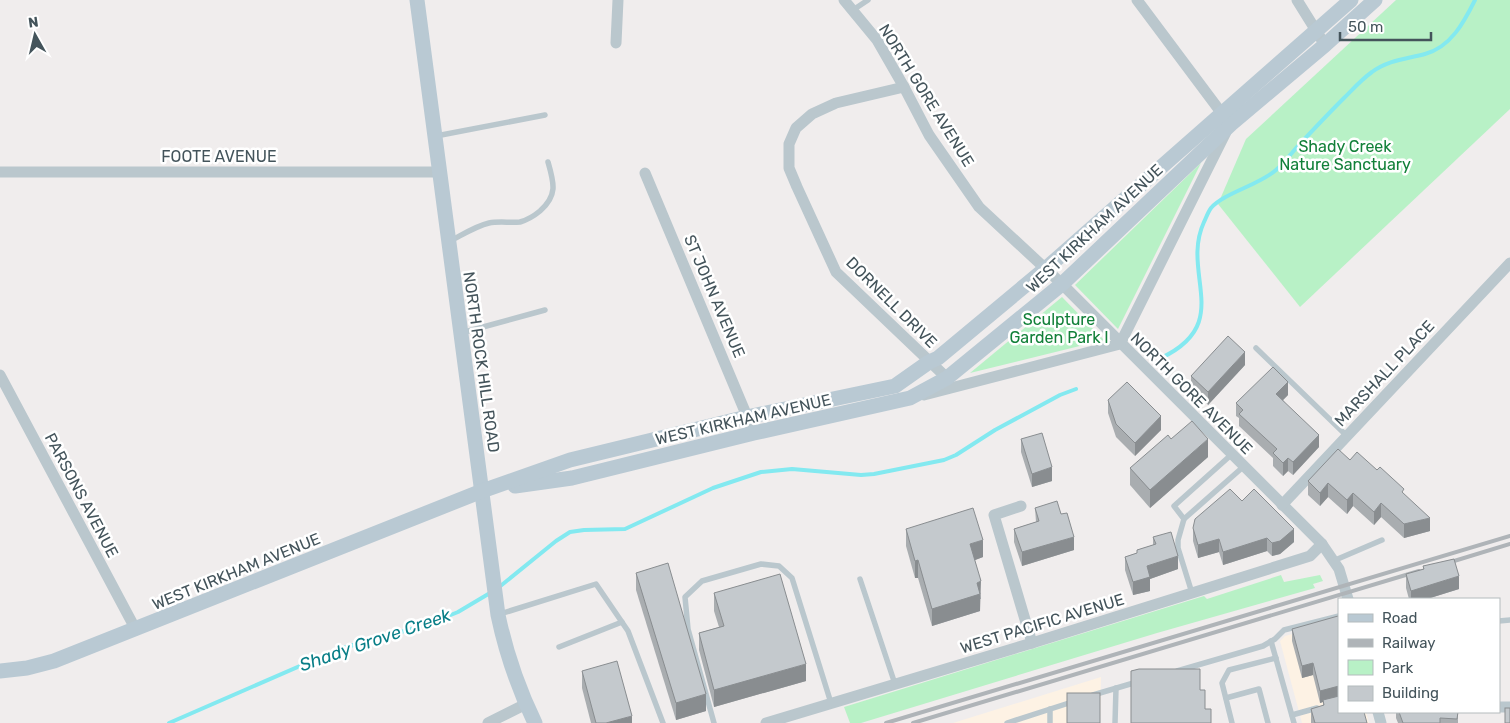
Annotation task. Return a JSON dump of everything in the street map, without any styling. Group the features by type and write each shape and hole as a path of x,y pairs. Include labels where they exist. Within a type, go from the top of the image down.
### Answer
{"street":[{"name":"NORTH ROCK HILL ROAD","path":"417,0 438,172 482,491 490,568 507,656 535,723"},
{"path":"616,43 618,0"},
{"name":"NORTH GORE AVENUE","path":"844,0 876,40 904,87 929,136 979,207 1062,284 1322,544 1339,569 1348,598"},
{"path":"910,398 1120,344 1226,119 1137,0"},
{"path":"1297,0 1325,45"},
{"name":"WEST KIRKHAM AVENUE","path":"482,491 572,478 754,432 910,398 947,378 1062,284 1226,119 1351,0"},
{"name":"WEST KIRKHAM AVENUE","path":"0,671 27,668 54,661 482,491 570,460 747,417 896,386 929,362 938,358 1226,119 1325,45 1375,0"},
{"name":"DORNELL DRIVE","path":"904,87 836,103 812,114 796,128 789,144 789,168 836,272 947,378"},
{"name":"FOOTE AVENUE","path":"0,172 438,172"},
{"name":"ST JOHN AVENUE","path":"645,173 754,432"},
{"name":"MARSHALL PLACE","path":"1282,505 1510,263"},
{"name":"PARSONS AVENUE","path":"0,375 136,630"},
{"path":"1021,506 994,515 1032,643"},
{"name":"WEST PACIFIC AVENUE","path":"766,723 1032,643 1310,556 1322,544"},
{"path":"488,723 526,704"}],"lane":[{"path":"853,10 868,0"},
{"path":"434,137 545,115"},
{"path":"448,242 488,223 518,222 536,214 549,203 552,195 553,180 548,162"},
{"path":"461,333 545,310"},
{"path":"1256,348 1347,436"},
{"path":"1184,519 1174,506 1232,455"},
{"path":"1192,593 1178,548 1178,540 1184,519 1243,467"},
{"path":"1333,561 1382,540"},
{"path":"714,723 688,629 685,597 702,582 760,564 779,566 792,578 831,703"},
{"path":"860,579 895,684"},
{"path":"497,610 596,584 628,631 663,723"},
{"path":"1171,672 1263,646 1284,630 1338,616"},
{"path":"559,647 622,622"},
{"path":"1271,641 1294,723"},
{"path":"1232,723 1222,683 1229,670 1276,658"},
{"path":"1087,697 1143,680"},
{"path":"1115,723 1116,688"},
{"path":"1226,698 1259,689 1268,723"},
{"path":"1007,723 1078,700"},
{"path":"1292,715 1320,708"},
{"path":"1050,709 1050,723"}],"shaded area":[{"path":"1338,622 1338,713 1366,713 1369,723 1302,723 1280,641 1285,636"},
{"path":"1101,677 1100,723 953,723"}],"green space":[{"name":"Shady Creek Nature Sanctuary","path":"1396,0 1510,0 1510,109 1300,307 1218,204 1246,139"},
{"path":"1201,163 1118,329 1075,285"},
{"name":"Sculpture Garden Park I","path":"1062,297 1104,340 970,373"},
{"path":"1281,575 1284,582 1320,575 1323,581 1313,584 1315,588 1157,633 861,723 850,723 844,707 1204,596 1207,599"}],"building":[{"path":"1228,336 1245,352 1208,392 1191,376"},
{"path":"1273,367 1288,382 1276,394 1319,435 1293,462 1288,458 1283,463 1273,453 1277,449 1239,414 1243,410 1236,403"},
{"path":"1127,382 1161,416 1135,443 1116,424 1108,400"},
{"path":"1192,421 1208,439 1150,490 1130,468 1168,435 1171,439"},
{"path":"1042,433 1052,467 1032,474 1021,439"},
{"path":"1338,449 1350,460 1357,452 1377,470 1380,467 1404,489 1402,492 1430,518 1404,524 1381,503 1374,512 1353,493 1347,500 1328,483 1320,493 1308,481"},
{"path":"1230,489 1242,501 1254,489 1294,529 1280,541 1272,543 1267,538 1223,552 1219,539 1198,545 1193,528 1195,519"},
{"path":"1057,501 1061,514 1067,513 1074,537 1022,552 1014,529 1039,521 1035,508"},
{"path":"973,508 983,540 970,544 981,581 977,583 980,594 932,609 918,560 915,561 906,529"},
{"path":"1171,532 1178,556 1147,566 1150,577 1133,582 1125,557 1137,553 1137,550 1156,544 1153,537"},
{"path":"1454,559 1459,576 1411,591 1406,574 1424,569 1423,566"},
{"path":"668,563 706,694 676,703 636,573"},
{"path":"780,574 806,664 714,690 699,633 724,626 714,593"},
{"path":"1338,616 1338,686 1320,691 1313,663 1302,666 1292,629"},
{"path":"617,661 632,716 606,723 596,723 582,671"},
{"path":"1139,669 1200,669 1200,690 1205,690 1205,709 1211,709 1211,723 1131,723 1131,671"},
{"path":"1067,693 1100,693 1100,723 1067,723"},
{"path":"1338,696 1338,713 1364,713 1367,723 1315,723 1311,709 1324,705 1323,700"},
{"path":"1505,708 1510,708 1510,723 1505,723"},
{"path":"1399,713 1458,713 1457,719 1440,718 1440,723 1403,723"}],"waterway":[{"name":"Shady Grove Creek","path":"1161,358 1183,344 1196,329 1201,313 1198,241 1211,208 1224,198 1276,170 1338,104 1372,72 1391,62 1425,54 1442,46 1456,33 1475,0"},
{"name":"Shady Grove Creek","path":"498,588 570,532 625,529 713,488 761,472 792,469 861,475 944,460 956,455 995,430 1060,395 1076,389"},
{"name":"Shady Grove Creek","path":"169,723 339,649 426,625 458,612 490,593"}],"railway":[{"path":"886,723 1510,536"},
{"path":"1441,565 1510,544"},
{"path":"913,723 1419,571"}]}
